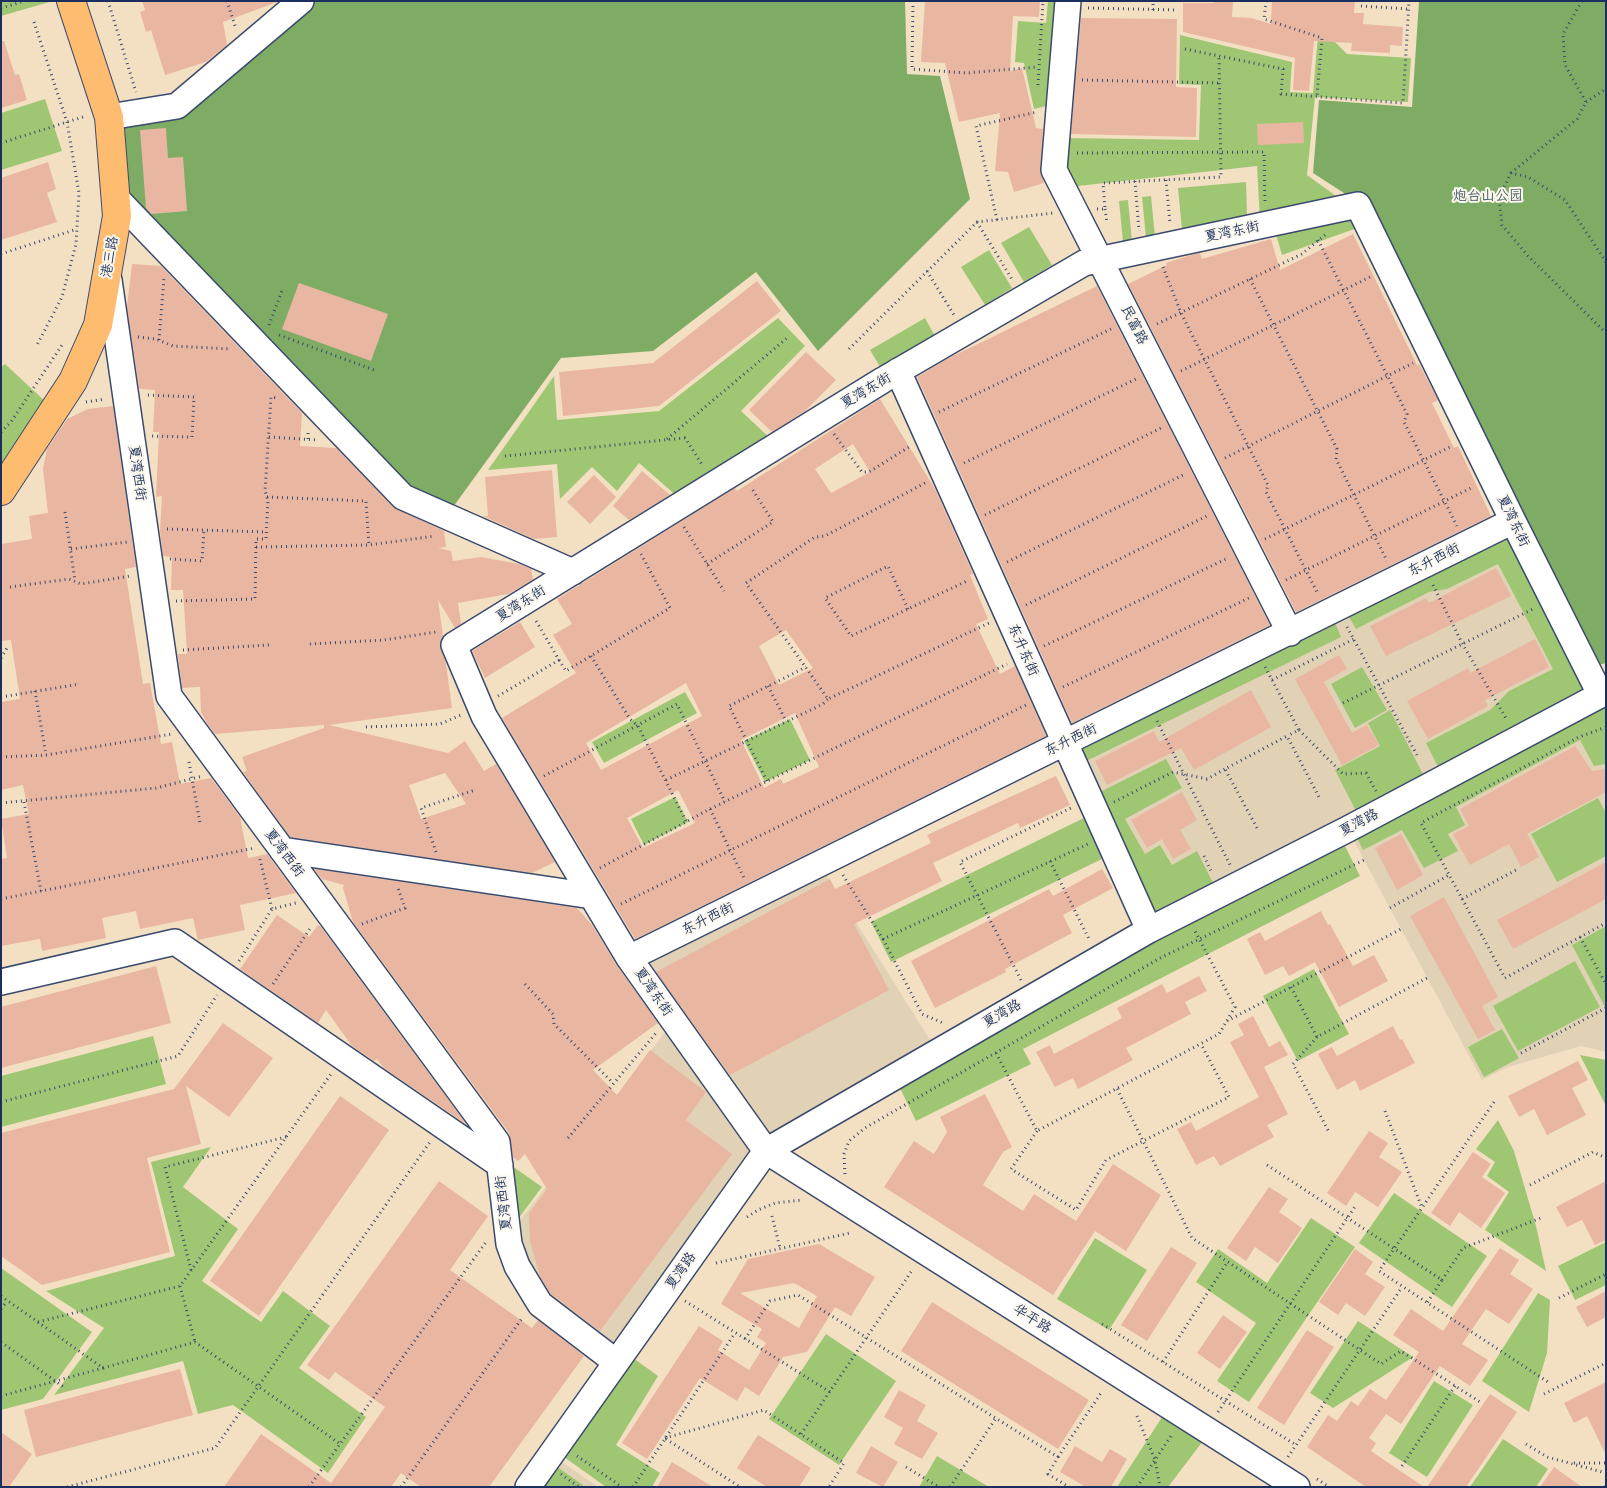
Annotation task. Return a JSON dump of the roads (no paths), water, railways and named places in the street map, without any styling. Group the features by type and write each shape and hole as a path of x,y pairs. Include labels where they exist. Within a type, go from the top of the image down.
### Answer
{"main road":[{"name":"港三路","path":"1,491 73,381 98,325 117,216 116,198 96,119 71,1"}],"street":[{"path":"96,119 178,106 301,1"},
{"name":"民富路","path":"1068,4 1054,153 1054,170 1058,182 1101,259 1290,633"},
{"path":"116,198 167,250 269,338 309,398 403,497 573,572"},
{"name":"夏湾东街","path":"766,1151 629,958 480,707 454,645 898,371 1084,263 1358,205 1552,599 1603,693"},
{"name":"夏湾西街","path":"108,270 117,336 154,534 155,601 169,696 497,1142 510,1244 517,1266 540,1304 616,1362"},
{"name":"东升东街","path":"898,371 1148,930"},
{"name":"东升西街","path":"629,958 1256,650 1513,521"},
{"name":"夏湾路","path":"528,1487 766,1151 1148,930 1386,810 1603,693"},
{"path":"280,847 391,866 592,896"},
{"path":"1,982 175,942 500,1165"},
{"name":"华平路","path":"766,1151 1207,1430 1302,1476"}],"park label":[{"name":"炮台山公园","path":"1488,196"}]}
